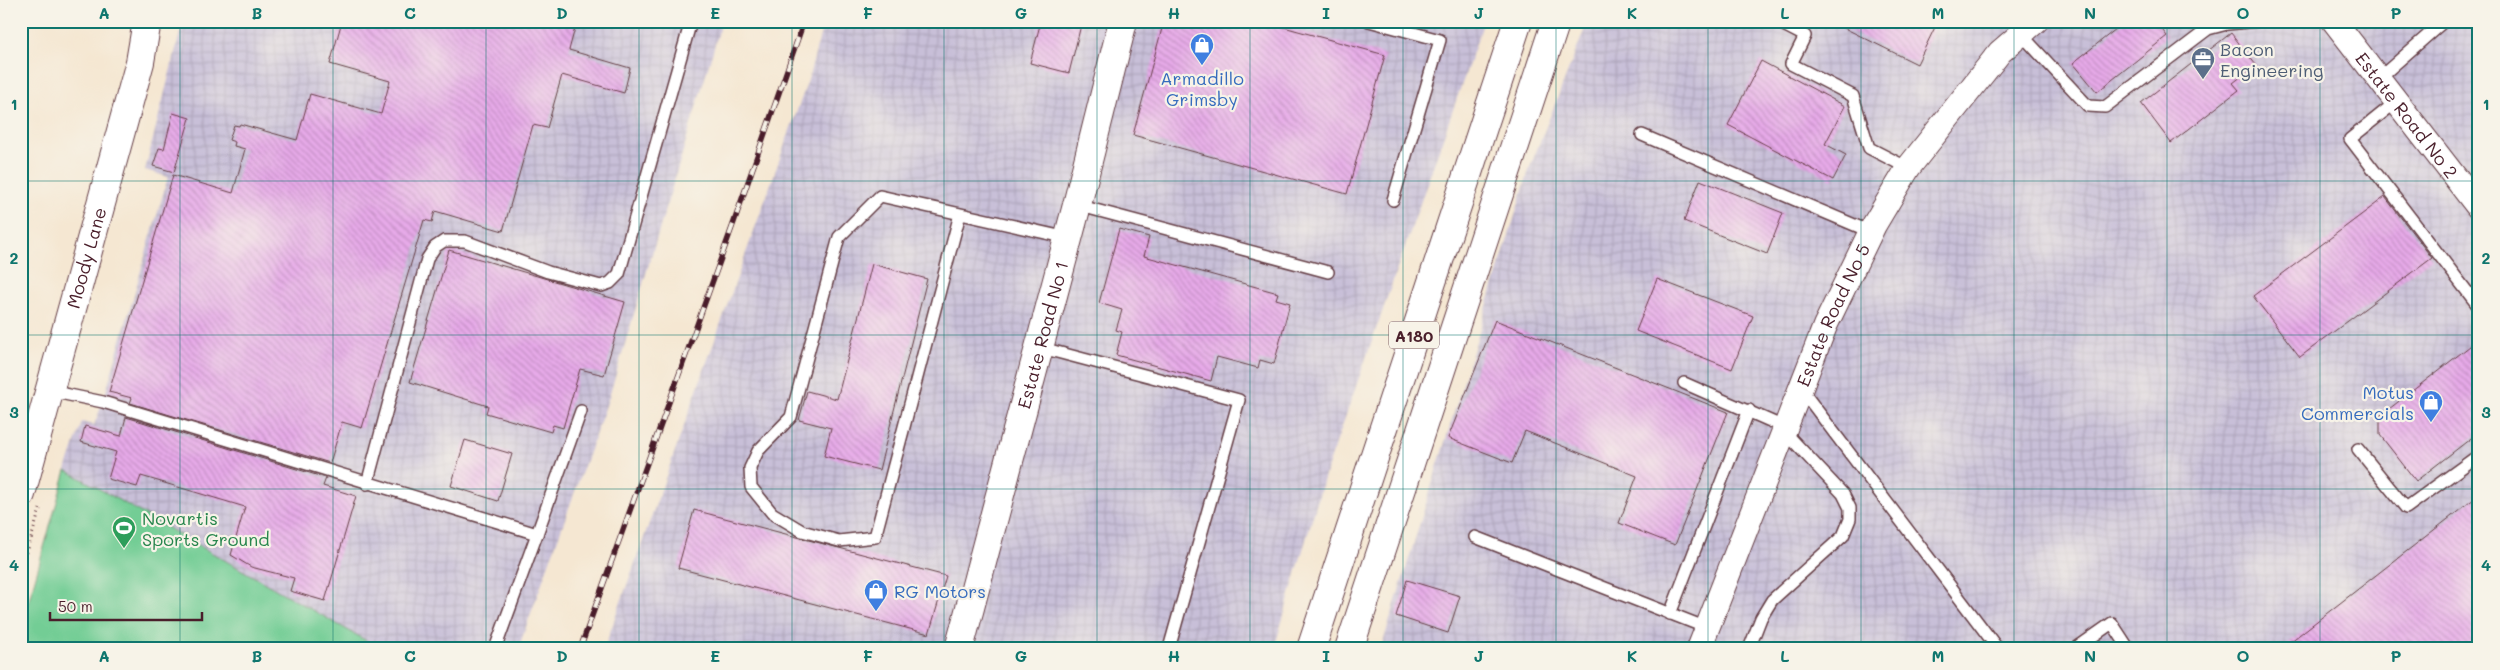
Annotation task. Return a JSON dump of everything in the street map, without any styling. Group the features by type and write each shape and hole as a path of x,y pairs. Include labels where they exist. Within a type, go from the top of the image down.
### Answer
{"main road":[{"name":"Moody Lane","path":"23,478 50,391 140,62 147,21"},
{"name":"Estate Road No 1","path":"959,649 1077,205 1123,21"},
{"name":"A180","path":"1311,649 1518,21"},
{"name":"A180","path":"1349,649 1556,21"}],"street":[{"name":"Estate Road No 2","path":"2334,21 2479,208"},
{"name":"Estate Road No 5","path":"1703,638 1825,326 1871,232 1908,168 2000,52 2029,28"}],"lane":[{"path":"368,484 427,259 435,247 444,241 465,241 548,272 601,286 610,283 619,274 691,21"},
{"path":"1369,21 1440,40 1393,200"},
{"path":"1776,21 1805,36 1791,64 1853,96 1869,148 1908,168"},
{"path":"2029,28 2088,106 2106,107 2208,30 2227,24 2259,21"},
{"path":"2378,80 2444,21"},
{"path":"2396,102 2350,139 2479,307"},
{"path":"1642,135 1871,232"},
{"path":"960,214 875,537 839,541 802,531 772,513 751,487 750,468 758,451 791,417 839,237 880,196 1068,238"},
{"path":"1077,205 1328,272"},
{"path":"1038,347 1239,400 1170,645"},
{"path":"1684,383 1749,410 1785,429 1844,494 1850,508 1850,519 1843,536 1772,600 1761,618 1749,649"},
{"path":"1801,389 1998,649"},
{"path":"50,391 103,402 537,534"},
{"path":"1670,614 1749,410"},
{"path":"495,649 581,411"},
{"path":"2358,449 2406,508 2479,455"},
{"path":"1476,537 1670,614 1703,638"},
{"path":"2075,649 2112,623 2129,649"}],"shaded area":[{"path":"183,21 722,21 609,397 518,649 381,649 66,470 82,422 94,425 103,402 168,177 145,170"},
{"path":"824,21 1484,21 1325,475 1274,649 604,649 808,80"},
{"path":"1588,21 2479,21 2479,649 1381,649 1530,167"}],"green space":[{"name":"Novartis Sports Ground","path":"66,470 381,649 21,649 21,628"}],"building":[{"path":"342,21 577,21 569,50 630,68 624,93 562,75 547,128 533,125 503,231 435,211 432,222 424,220 362,428 342,422 330,463 130,403 132,398 109,392 173,175 233,193 245,149 234,146 235,142 229,140 234,125 239,126 240,124 297,140 310,94 381,114 390,81 330,64"},
{"path":"1041,21 1082,21 1069,73 1030,63"},
{"path":"1164,21 1262,21 1385,55 1347,194 1133,135"},
{"path":"1830,21 1938,21 1917,64"},
{"path":"2126,21 2155,21 2167,36 2097,92 2073,63"},
{"path":"2231,33 2256,65 2233,83 2239,90 2171,143 2141,103"},
{"path":"1761,61 1845,106 1825,144 1846,155 1833,180 1728,125"},
{"path":"173,113 190,118 174,172 153,166 159,148 164,149"},
{"path":"1700,180 1783,213 1767,254 1684,221"},
{"path":"2385,197 2432,258 2300,357 2253,296"},
{"path":"1119,229 1149,237 1144,256 1278,293 1276,299 1290,303 1274,364 1260,360 1258,368 1217,357 1211,381 1116,355 1122,332 1116,330 1122,310 1099,303"},
{"path":"449,250 625,302 604,375 580,369 563,428 553,425 551,432 486,413 488,406 410,382"},
{"path":"872,264 927,279 879,470 824,456 831,428 799,420 807,391 837,399"},
{"path":"1657,279 1753,316 1732,369 1636,331"},
{"path":"1495,320 1728,412 1675,545 1619,523 1637,476 1525,431 1512,463 1448,438"},
{"path":"2479,339 2479,432 2416,481 2380,435 2380,416"},
{"path":"126,417 326,478 323,486 356,496 325,601 290,591 294,578 251,567 231,555 245,507 141,476 137,487 108,479 116,452 81,442 85,426 121,436"},
{"path":"465,440 512,454 498,501 451,486"},
{"path":"2479,495 2479,649 2281,649"},
{"path":"694,510 946,576 929,634 678,568"},
{"path":"1407,580 1460,596 1448,633 1396,616"}],"railway":[{"path":"580,649 734,222 804,21"}],"place":[{"name":"Armadillo Grimsby","path":"1202,66"},
{"name":"Bacon Engineering","path":"2203,80"},
{"name":"Motus Commercials","path":"2431,423"},
{"name":"Novartis Sports Ground","path":"124,549"},
{"name":"RG Motors","path":"876,612"}]}
